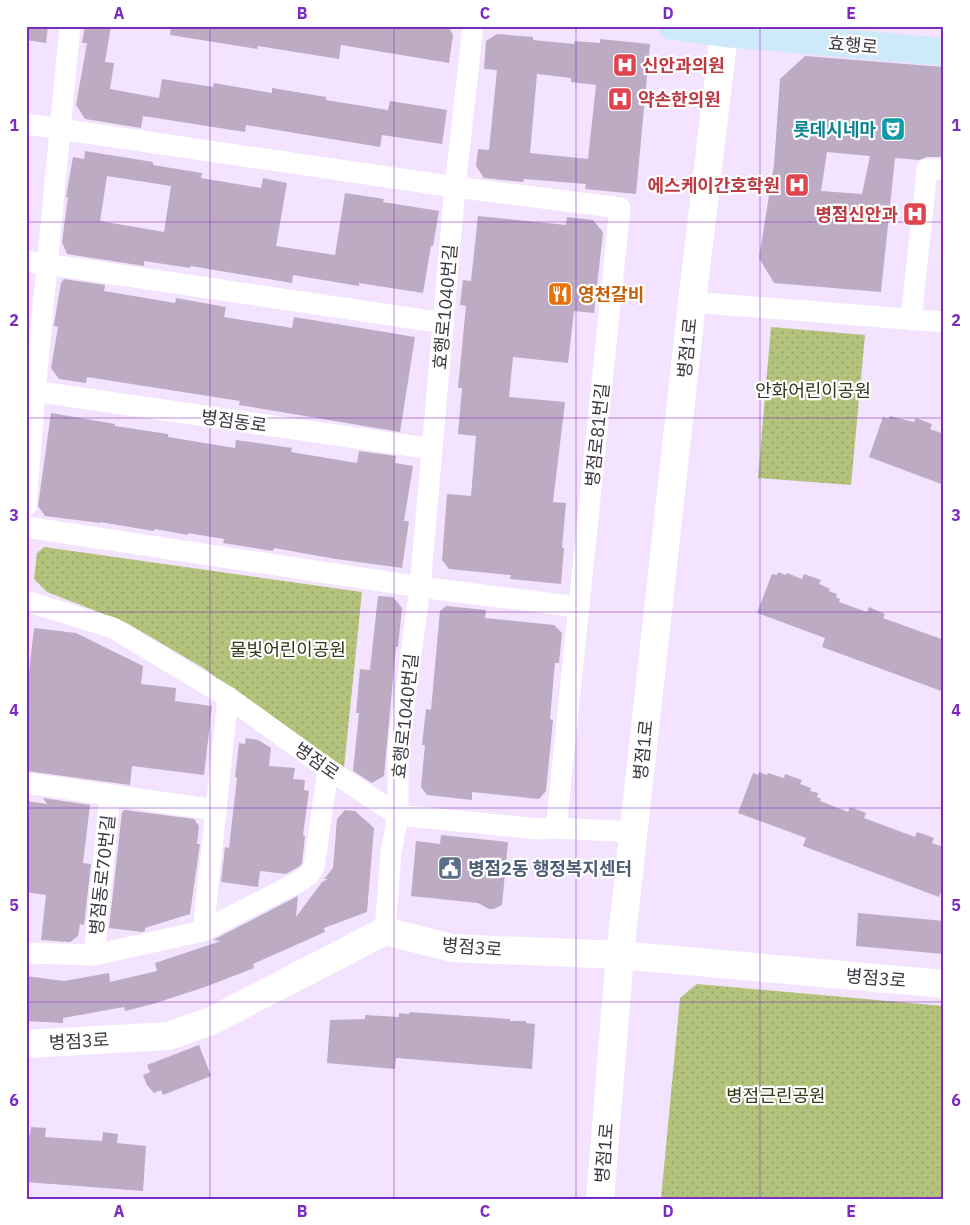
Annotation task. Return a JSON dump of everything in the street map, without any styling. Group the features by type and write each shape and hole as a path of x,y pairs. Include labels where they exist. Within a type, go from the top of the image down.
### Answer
{"main road":[{"name":"효행로","path":"672,26 944,52"}],"street":[{"path":"26,506 31,391 48,264 70,26"},
{"name":"효행로1040번길","path":"385,931 391,852 398,815 398,749 420,587 455,187 473,26"},
{"name":"병점1로","path":"600,1199 620,955 692,302 725,30"},
{"path":"26,124 455,187"},
{"path":"910,320 926,169 944,170"},
{"name":"병점로81번길","path":"455,187 620,208 556,828"},
{"path":"26,261 444,323"},
{"name":"병점1로","path":"692,302 944,322"},
{"name":"병점동로","path":"31,391 432,450"},
{"path":"26,527 420,587 579,607"},
{"name":"병점로","path":"26,601 113,628 228,697 328,769 398,815 539,829 556,828 634,832"},
{"path":"203,931 228,697"},
{"name":"병점동로70번길","path":"26,953 94,954 203,931 309,875 314,867 328,769"},
{"path":"26,783 216,810"},
{"name":"병점동로70번길","path":"94,954 110,795"},
{"name":"병점3로","path":"26,1044 168,1036 211,1021 385,931 452,948 620,955 944,984"}],"green space":[{"name":"안화어린이공원","path":"771,327 865,335 851,485 758,478"},
{"name":"물빛어린이공원","path":"44,547 362,592 344,768 333,768 205,669 127,623 47,592 34,579 37,553"},
{"name":"병점근린공원","path":"697,984 944,1006 944,1199 661,1199 680,998"}],"building":[{"path":"26,26 48,26 46,43 26,40"},
{"path":"85,26 111,26 105,62 114,63 110,89 159,98 162,79 213,87 214,83 272,93 272,88 326,97 326,100 388,110 390,101 447,110 442,144 382,135 380,147 246,125 245,132 143,116 141,128 85,119 76,105 87,43 82,43"},
{"path":"171,26 448,26 453,35 449,63 341,45 339,59 258,46 257,49 170,35"},
{"path":"497,34 533,37 533,40 574,44 575,41 600,43 600,39 650,44 636,194 585,189 586,184 524,179 523,182 484,178 476,166 478,149 489,150 497,70 484,69 486,41","holes":["537,74 571,78 571,82 596,85 588,159 530,153"]},
{"path":"805,56 944,67 944,157 927,157 919,160 895,158 881,292 774,283 759,258 774,165 780,79","holes":["827,152 870,156 862,194 821,191"]},
{"path":"85,151 153,162 153,165 202,173 201,178 261,188 263,178 287,183 276,246 335,255 345,193 384,199 383,202 439,211 423,293 359,283 359,286 293,275 292,283 191,266 190,268 144,261 144,266 67,254 62,242 68,197 66,197 73,157 84,159","holes":["107,176 171,186 164,232 100,221"]},
{"path":"478,216 566,225 567,217 593,220 603,232 594,313 574,311 568,363 513,357 509,397 565,402 553,502 566,503 561,584 510,579 511,575 449,569 442,560 447,494 471,496 476,436 458,434 462,388 458,388 466,306 460,305 463,280 471,281"},
{"path":"64,279 105,285 104,291 175,303 176,298 226,307 224,317 292,328 294,317 415,337 400,432 239,405 240,401 87,377 86,383 59,379 51,368 58,327 54,326 54,324 61,283"},
{"path":"51,413 168,434 168,437 235,448 236,440 292,448 291,452 357,463 359,451 396,456 395,463 413,466 404,521 409,521 402,568 274,548 273,551 223,543 224,539 188,533 188,535 155,529 154,531 100,522 45,516 38,506"},
{"path":"890,416 914,422 916,418 932,424 930,429 944,434 944,485 869,457 883,417 888,419"},
{"path":"778,572 786,575 787,573 802,579 804,574 821,580 819,584 837,594 836,597 840,599 839,602 867,612 869,607 885,614 883,618 944,640 944,692 822,647 825,638 757,613 772,574 777,575"},
{"path":"378,596 393,597 402,608 398,647 396,647 384,776 372,783 353,771 359,713 356,713 360,669 370,670"},
{"path":"446,606 486,610 485,618 554,625 562,633 559,663 555,663 550,719 553,720 546,791 539,799 472,792 472,800 427,795 421,787 425,745 422,745 426,709 431,710 440,611"},
{"path":"34,628 76,633 143,666 141,684 176,688 175,701 212,706 204,775 132,766 130,785 26,771 26,699"},
{"path":"246,738 258,740 271,748 269,766 295,768 293,779 305,780 304,790 309,791 303,835 305,836 302,863 286,874 260,871 258,887 221,882 225,847 229,848 239,743 245,744"},
{"path":"759,772 784,778 785,774 802,780 800,784 811,788 810,791 818,793 817,797 821,799 820,801 848,812 850,807 866,813 864,818 915,837 917,832 934,838 932,843 944,847 944,885 939,897 803,846 806,838 738,813 753,773 758,775"},
{"path":"43,798 90,805 83,863 91,864 84,925 80,924 78,936 70,942 41,940 46,895 26,892 26,801 47,804"},
{"path":"125,810 194,819 199,826 197,844 200,844 190,914 145,928 145,931 142,932 109,928 122,812"},
{"path":"345,810 355,811 374,828 367,912 324,928 325,932 253,964 254,968 153,1004 125,1011 124,1007 63,1018 63,1023 26,1021 26,976 64,981 109,973 110,982 157,971 155,963 221,941 213,940 298,896 296,917 322,882 328,879 324,879 333,868 337,819"},
{"path":"441,835 508,842 502,905 489,909 478,903 411,896 416,841 440,844"},
{"path":"858,913 944,921 944,954 856,946"},
{"path":"410,1012 510,1019 510,1021 526,1021 526,1023 535,1024 532,1069 396,1058 395,1069 327,1063 330,1020 365,1019 365,1015 399,1017 399,1013 409,1014"},
{"path":"199,1045 211,1076 163,1095 161,1090 154,1093 147,1085 143,1075 150,1072 147,1065"},
{"path":"31,1127 46,1128 45,1137 102,1141 103,1132 118,1134 117,1143 146,1146 143,1191 26,1182 26,1135 30,1135"}],"place":[{"name":"신안과의원","path":"625,65"},
{"name":"약손한의원","path":"620,99"},
{"name":"롯데시네마","path":"893,129"},
{"name":"에스케이간호학원","path":"797,185"},
{"name":"병점신안과","path":"915,214"},
{"name":"영천갈비","path":"560,294"},
{"name":"병점2동 행정복지센터","path":"450,868"}]}
